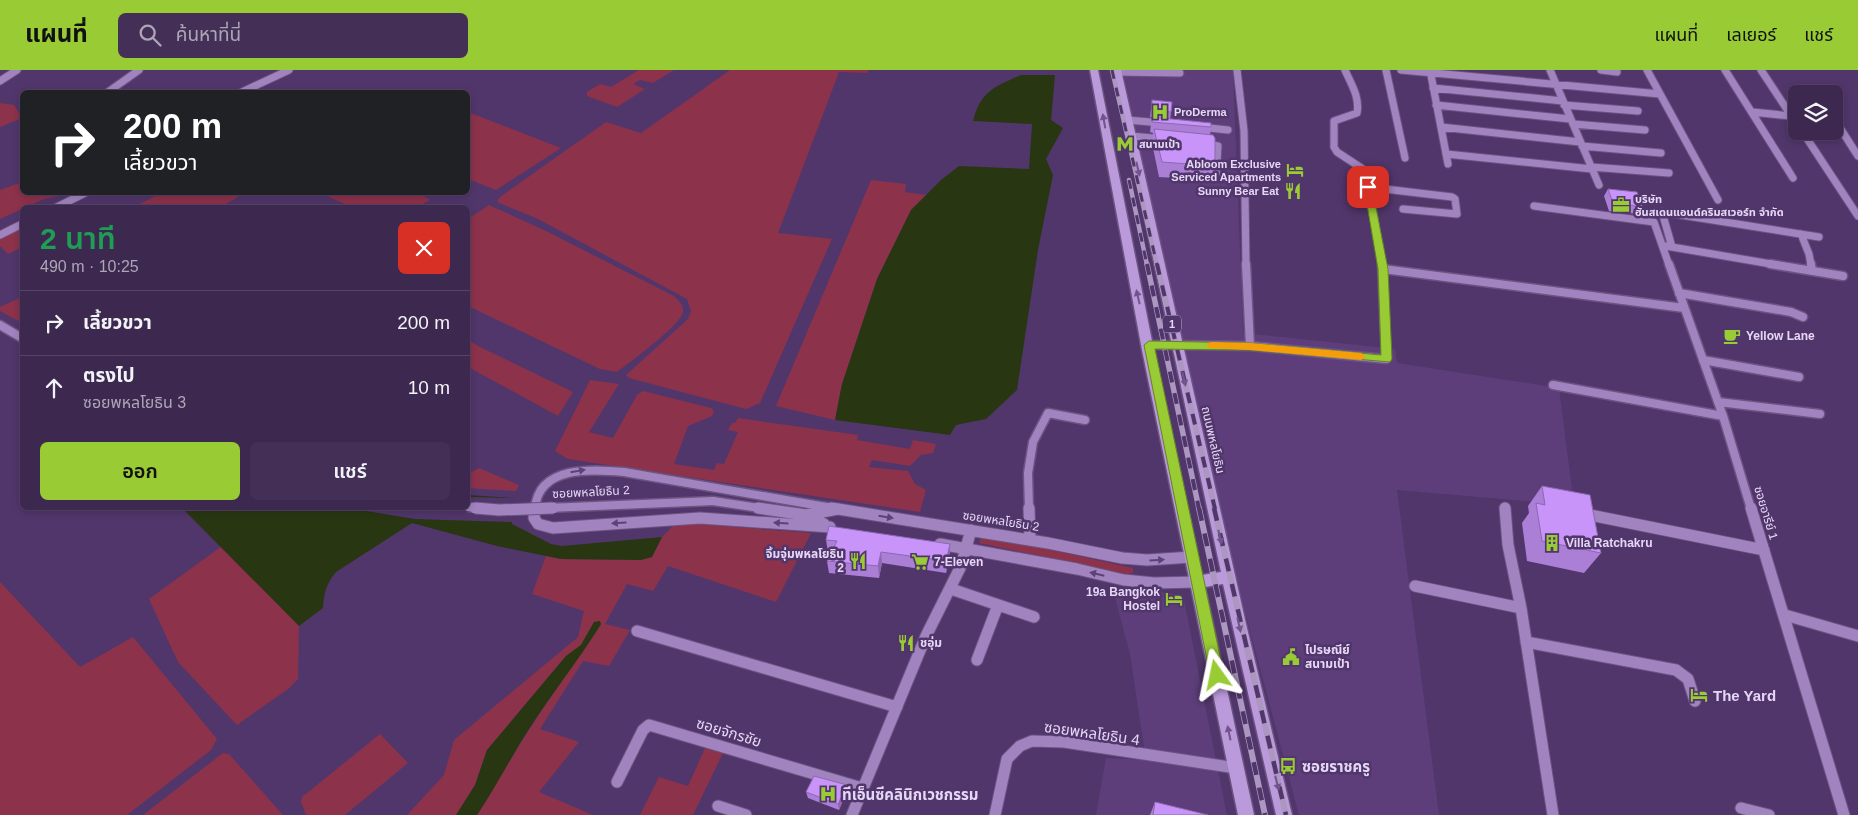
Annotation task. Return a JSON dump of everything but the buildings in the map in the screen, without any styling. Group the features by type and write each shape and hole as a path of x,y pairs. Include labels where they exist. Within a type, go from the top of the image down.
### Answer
{"main road":[{"name":"1","path":"1094,70 1125,242 1149,345 1246,815"},
{"name":"ถนนพหลโยธิน","path":"1117,71 1176,345 1284,815"},
{"path":"1149,345 1176,345"},
{"path":"1198,582 1229,577"}],"street":[{"path":"0,80 17,70"},
{"path":"111,90 139,70"},
{"path":"246,90 289,70"},
{"path":"1236,70 1244,131 1245,253 1250,346"},
{"path":"1176,345 1250,346 1386,359 1383,269 1366,171 1334,148 1334,121 1357,114 1358,111 1355,93 1345,70"},
{"path":"1386,70 1405,158"},
{"path":"1401,70 1430,71 1660,94"},
{"path":"1550,70 1599,185"},
{"path":"1601,70 1617,72"},
{"path":"1647,70 1718,200"},
{"path":"1725,70 1793,178"},
{"path":"1761,70 1788,110"},
{"path":"1117,71 1180,72"},
{"path":"1430,71 1448,164"},
{"path":"1433,88 1638,111"},
{"path":"1436,105 1645,130"},
{"path":"1752,112 1788,116"},
{"path":"1127,120 1169,124"},
{"path":"1189,126 1228,130"},
{"path":"1440,127 1661,153"},
{"path":"1843,133 1858,156"},
{"path":"1131,136 1171,140"},
{"path":"1808,140 1858,216"},
{"path":"1198,142 1216,144 1218,146 1216,177"},
{"path":"1446,154 1591,168 1669,173"},
{"path":"1368,187 1452,196 1455,199 1457,214 1403,209"},
{"path":"61,205 80,195"},
{"name":"ซอยอารีย์ 1","path":"1534,206 1654,222 1665,236 1679,293 1723,416 1785,615 1844,815"},
{"path":"1665,236 1662,212 1819,237"},
{"path":"0,235 20,225"},
{"path":"1801,234 1809,254 1812,271"},
{"path":"1668,246 1843,276"},
{"path":"1383,269 1684,308"},
{"path":"1679,293 1791,312 1803,317"},
{"path":"0,325 20,337"},
{"path":"1703,360 1799,377"},
{"path":"1553,385 1723,416"},
{"path":"1718,402 1820,414"},
{"path":"1030,540 1028,473 1033,442 1048,413 1085,420"},
{"name":"ซอยพหลโยธิน 2","path":"470,507 500,510 713,501 806,515 834,527 700,518 553,528 538,524 534,518 535,504 541,488 560,475 588,469 624,472 1030,540 1122,558 1146,560 1192,558"},
{"path":"1505,508 1508,545 1526,642 1553,815"},
{"name":"ซอยพหลโยธิน 2","path":"806,515 838,509"},
{"path":"1590,515 1764,550"},
{"path":"852,815 926,636 951,589 971,530"},
{"path":"928,542 1077,569 1124,580 1154,583 1198,582"},
{"path":"1414,586 1520,608"},
{"path":"951,589 1034,617"},
{"path":"977,660 998,605"},
{"path":"1785,615 1858,636"},
{"path":"637,631 897,707"},
{"path":"1526,642 1676,670 1688,678 1695,701"},
{"name":"ซอยจักรชัย","path":"617,782 643,730 649,725 862,788"},
{"name":"ซอยพหลโยธิน 4","path":"995,815 1007,758 1020,746 1032,741 1064,742 1236,768"},
{"path":"718,806 746,815"},
{"path":"1741,808 1769,815"}],"shaded area":[{"path":"639,70 674,70 653,83 640,80 633,84 645,89 617,107 587,96 587,92 600,84 611,87"},
{"path":"730,70 868,70 867,73 839,72 778,233 832,239 760,403 746,409 629,378 626,375 688,319 691,311 687,299 538,219 497,202 500,197 606,122 641,133"},
{"path":"1123,70 1233,70 1243,333 1395,349 1397,363 1559,388 1574,505 1397,490 1439,815 1299,815 1218,510"},
{"path":"1021,75 1055,75 1051,120 1063,128 1046,159 1053,175 1038,250 1017,390 986,419 956,425 950,435 835,420 842,384 877,279 911,210 941,180 959,166 1029,169 1032,124 973,121 980,103 990,91"},
{"path":"0,103 14,105 20,115 20,119 0,127"},
{"path":"470,113 561,148 496,190 470,180"},
{"path":"871,180 906,184 905,192 927,195 911,210 877,279 842,384 835,420 776,406"},
{"path":"20,183 20,195 65,195 44,199 31,205 20,205 20,210 0,219 0,190"},
{"path":"158,195 241,195 224,205 137,205"},
{"path":"325,195 422,195 430,200 421,205 347,205"},
{"path":"489,205 544,230 674,296 681,303 683,312 673,326 654,344 617,372 600,369 470,307 470,218"},
{"path":"20,229 20,248 8,254 0,246 0,239"},
{"path":"20,298 20,322 0,311 0,307"},
{"path":"470,341 573,392 558,416 470,368"},
{"path":"590,380 619,384 589,432 613,438 637,395 643,391 711,408 714,412 712,416 688,426 674,464 714,470 717,463 724,464 738,432 728,430 738,418 858,435 857,440 910,449 913,440 936,444 933,453 921,455 910,466 872,460 869,467 908,471 915,484 926,490 920,512 568,459 555,451"},
{"path":"479,468 519,485 516,491 470,488 470,473"},
{"path":"470,495 513,498 510,515 512,524 551,544 562,546 662,537 652,557 641,560 561,559 497,546 412,523 336,572 326,589 323,608 299,626 184,510 470,510"},
{"path":"697,524 811,533 776,602 668,566 653,591 627,584 605,624 630,630 609,666 583,661 540,729 579,742 539,792 593,815 477,815 535,721 601,624 594,622 581,645 566,656 487,750 475,785 456,815 407,815 444,775 454,740 578,637 584,611 532,594 546,556 561,559 641,560 652,557 662,537 673,526"},
{"path":"981,537 1001,539 1133,568 1133,573 1127,574 979,543"},
{"path":"222,546 299,626 298,679 288,689 237,725 178,662 149,599"},
{"path":"0,582 80,667 133,637 217,739 211,750 127,815 0,815"},
{"path":"1112,586 1183,595 1227,815 1096,815 1106,758 1146,760 1130,654"},
{"path":"600,621 601,624 593,637 529,729 477,815 456,815 475,785 487,750 566,656 581,645 594,622"},
{"path":"380,734 408,763 345,815 306,815 301,802 302,797"},
{"path":"706,746 724,751 693,815 640,815 659,777 688,786"},
{"path":"223,753 229,754 283,815 143,815"}],"pier":[{"path":"470,497 516,498 512,515 514,522 415,519 360,510 470,510"}],"railway":[{"path":"1112,70 1157,265"},
{"path":"1129,180 1147,265"},
{"path":"1147,264 1199,509"},
{"path":"1157,264 1215,509"},
{"path":"1199,508 1265,815"},
{"path":"1214,508 1286,815"}],"slow traffic":[{"path":"1212,345 1250,346 1361,357"}],"place":[{"name":"ProDerma","path":"1160,112"},
{"name":"สนามเป้า","path":"1125,144"},
{"name":"Abloom Exclusive Serviced Apartments","path":"1295,170"},
{"name":"Sunny Bear Eat","path":"1293,191"},
{"name":"บริษัท ฮันสเดนแอนด์คริมสเวอร์ท จำกัด","path":"1621,205"},
{"name":"Yellow Lane","path":"1732,336"},
{"name":"Villa Ratchakru","path":"1552,543"},
{"name":"จิ้มจุ่มพหลโยธิน 2","path":"858,561"},
{"name":"7-Eleven","path":"920,562"},
{"name":"19a Bangkok Hostel","path":"1174,599"},
{"name":"ชอุ่ม","path":"906,643"},
{"name":"ไปรษณีย์ สนามเป้า","path":"1291,657"},
{"name":"The Yard","path":"1699,695"},
{"name":"ซอยราชครู","path":"1288,766"},
{"name":"ทีเอ็นซีคลินิกเวชกรรม","path":"828,794"}],"route":[{"path":"1217,675 1149,345 1250,346 1386,359 1383,269 1368,187"}]}
